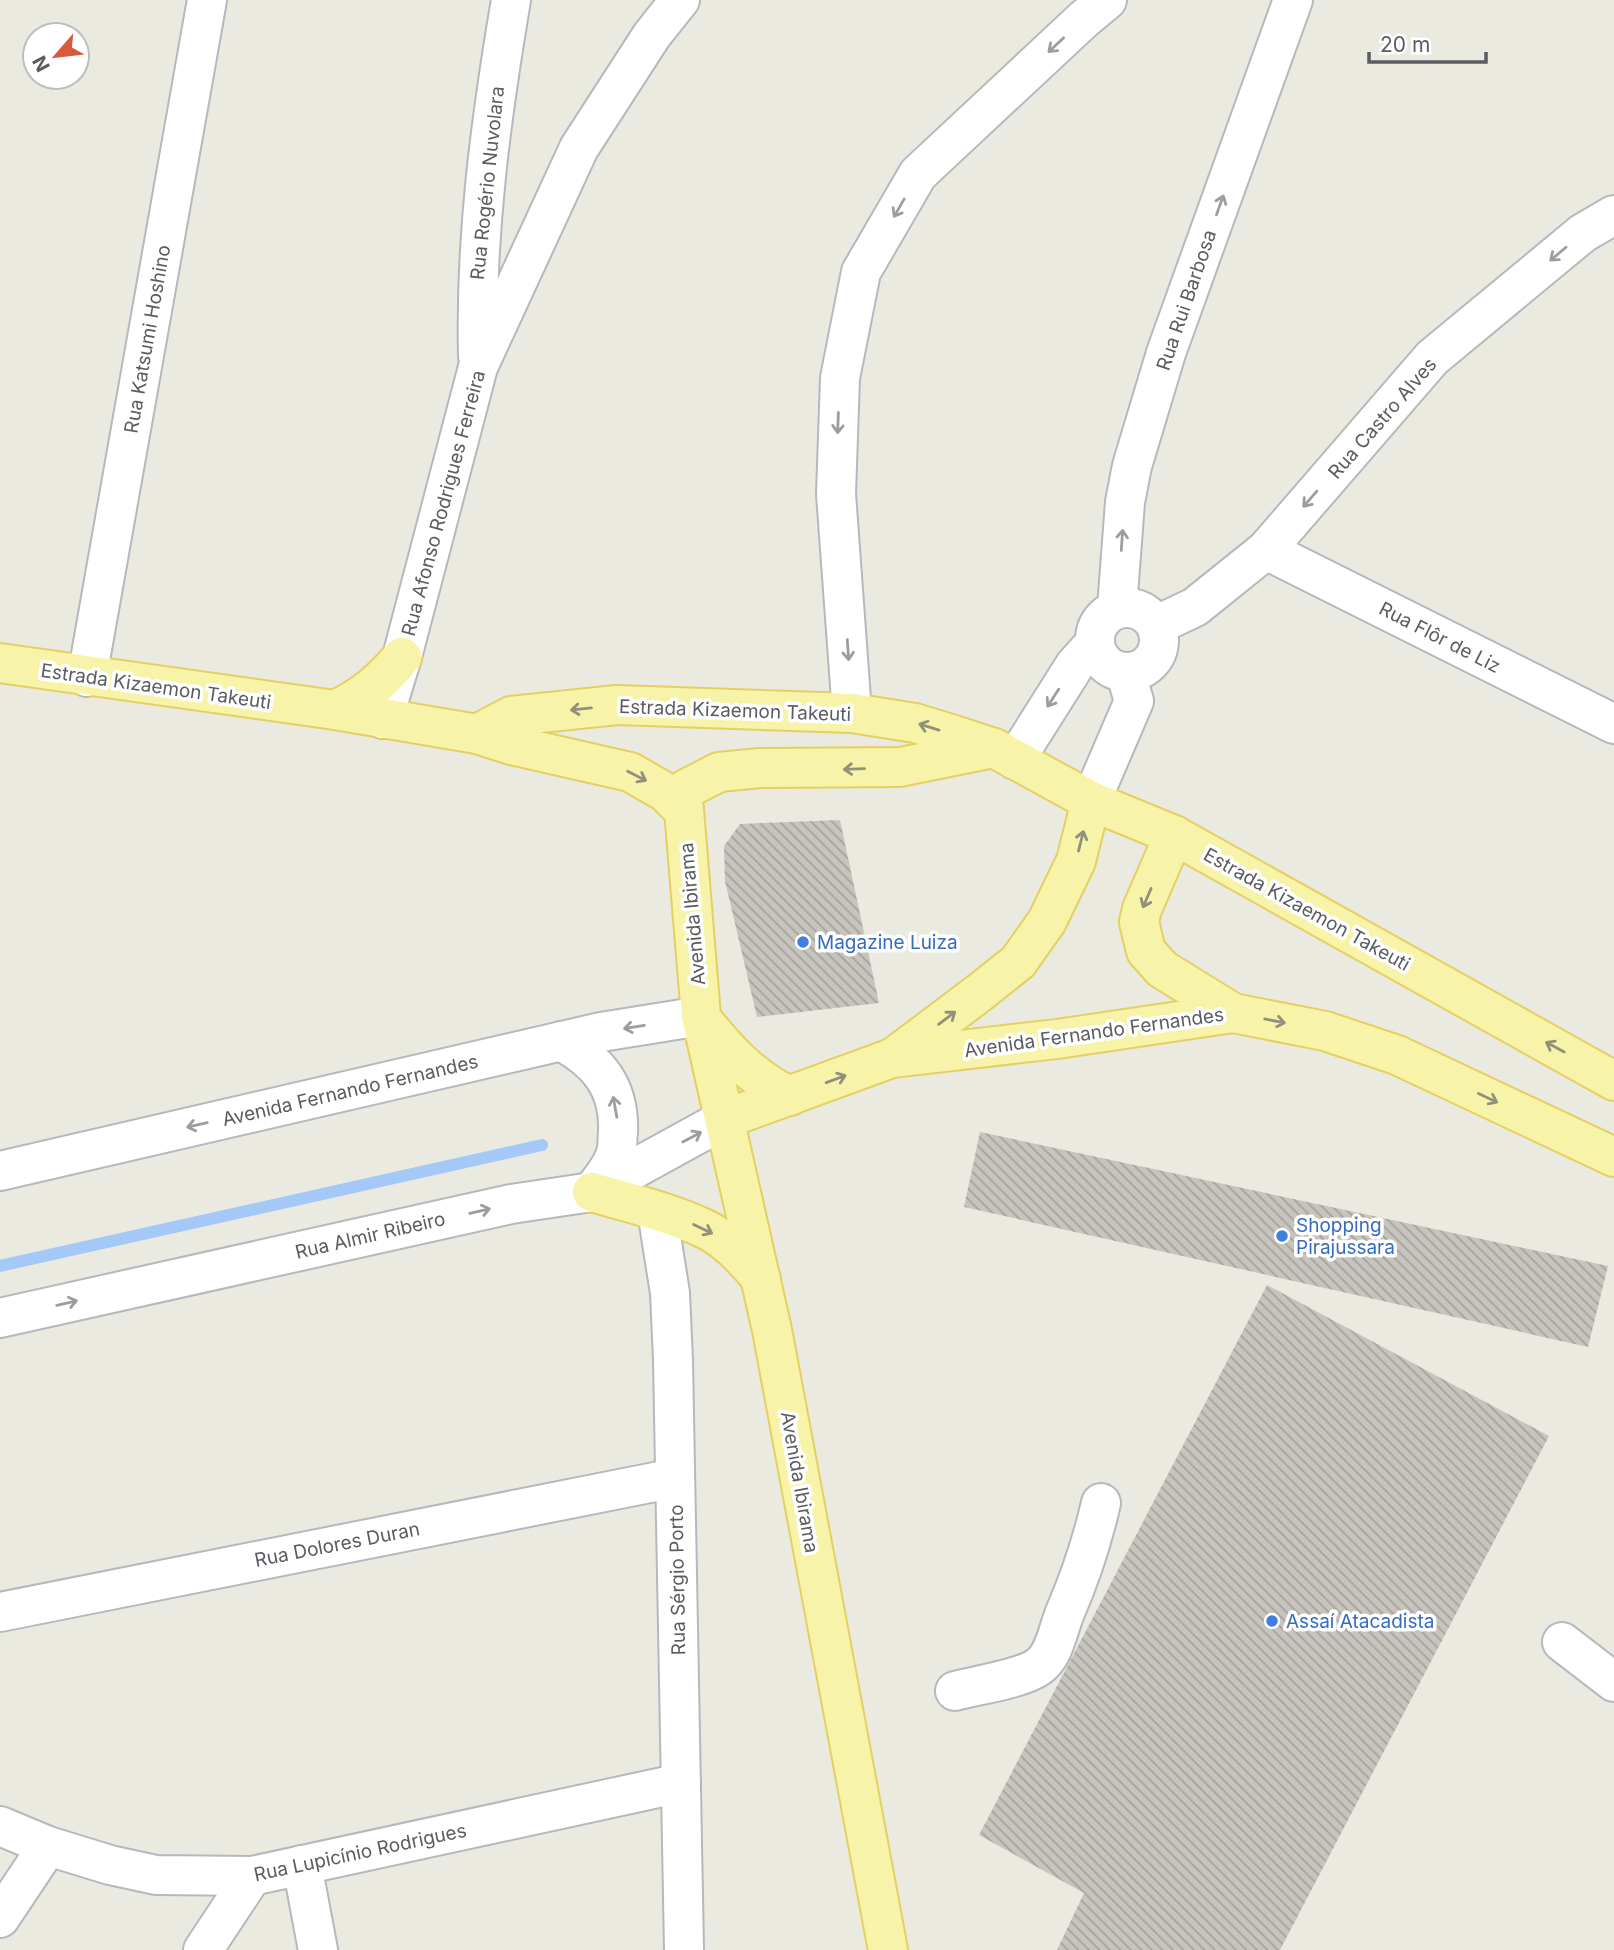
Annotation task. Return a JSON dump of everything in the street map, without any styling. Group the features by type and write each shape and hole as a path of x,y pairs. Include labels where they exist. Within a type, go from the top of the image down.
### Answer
{"main road":[{"path":"335,710 370,690 385,678 402,657"},
{"path":"402,657 404,681 414,702 426,718 440,729"},
{"name":"Estrada Kizaemon Takeuti","path":"0,663 335,710 477,734 511,745 630,772 665,792 684,811"},
{"name":"Estrada Kizaemon Takeuti","path":"477,734 511,716 617,705 852,713 915,723 1005,754 1091,801 1174,835 1614,1081"},
{"path":"684,811 683,798 686,789 719,772 760,768 900,767 1005,754"},
{"path":"892,1058 1018,962 1047,921 1076,861 1091,801"},
{"name":"Avenida Ibirama","path":"684,811 701,1016 761,1279 888,1950"},
{"path":"1174,835 1142,909 1139,922 1146,951 1162,969 1233,1013"},
{"name":"Avenida Fernando Fernandes","path":"725,1119 892,1058 1056,1039 1233,1013 1325,1031 1397,1055 1614,1157"},
{"path":"701,1016 743,1065 767,1085 790,1096"},
{"path":"592,1192 707,1229 747,1262 761,1279"}],"street":[{"name":"Rua Katsumi Hoshino","path":"88,677 207,0"},
{"name":"Rua Rogério Nuvolara","path":"478,367 476,290 483,190 511,0"},
{"name":"Rua Afonso Rodrigues Ferreira","path":"383,719 402,657 478,367 579,148 652,35 680,0"},
{"path":"852,713 836,494 840,379 861,272 918,174 1107,0"},
{"name":"Rua Rui Barbosa","path":"1118,608 1125,502 1132,466 1166,353 1293,0"},
{"name":"Rua Castro Alves","path":"1157,625 1195,607 1266,550 1432,358 1583,233 1614,215"},
{"name":"Rua Flôr de Liz","path":"1266,550 1614,724"},
{"path":"1005,754 1094,644 1099,622 1118,608 1140,610 1157,625 1160,648 1147,667 1126,674 1104,665 1094,644"},
{"path":"1091,801 1134,701 1126,674"},
{"name":"Avenida Fernando Fernandes","path":"0,1171 601,1032 701,1016"},
{"path":"561,1041 582,1052 597,1066 610,1086 616,1105 617,1152 592,1192"},
{"name":"Rua Almir Ribeiro","path":"0,1318 511,1204 592,1192 725,1119"},
{"name":"Rua Sérgio Porto","path":"657,1211 670,1293 684,1950"},
{"name":"Rua Dolores Duran","path":"0,1612 675,1478"},
{"path":"955,1691 1028,1672 1040,1667 1048,1657 1084,1569 1101,1503"},
{"path":"1562,1642 1614,1682"},
{"name":"Rua Lupicínio Rodrigues","path":"0,1826 48,1846 110,1866 156,1875 251,1876 681,1783"},
{"path":"0,1919 48,1846"},
{"path":"302,1865 318,1950"},
{"path":"203,1950 251,1876"}],"building":[{"name":"Magazine Luiza","path":"840,820 879,1003 757,1017 725,881 724,846 740,824"},
{"name":"Shopping Pirajussara","path":"980,1132 1608,1266 1588,1347 964,1207"},
{"name":"Assaí Atacadista","path":"1267,1285 1549,1436 1280,1950 1057,1950 1084,1893 979,1835"}],"waterway":[{"path":"0,1266 542,1145"}],"place":[{"name":"Magazine Luiza","path":"803,942"},
{"name":"Shopping Pirajussara","path":"1282,1236"},
{"name":"Assaí Atacadista","path":"1272,1621"}]}
